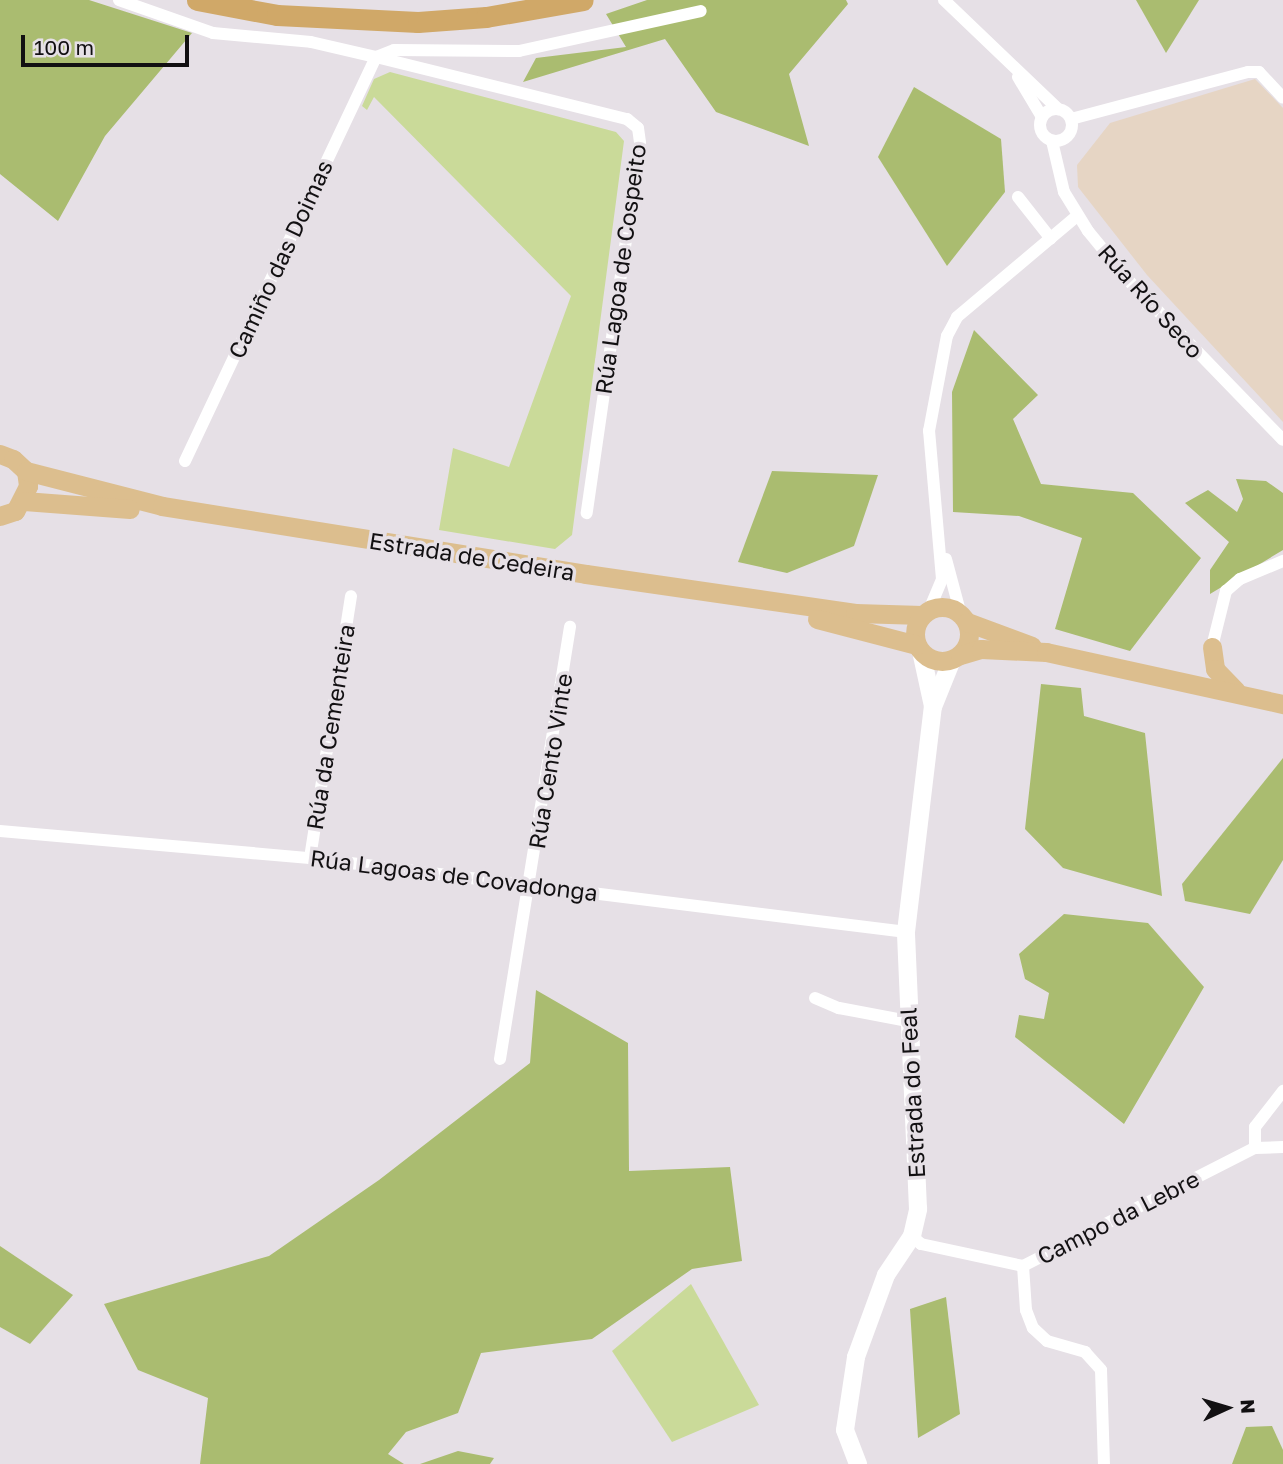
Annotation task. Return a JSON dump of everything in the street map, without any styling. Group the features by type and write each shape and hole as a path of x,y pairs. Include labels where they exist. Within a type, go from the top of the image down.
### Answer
{"highway":[{"path":"197,0 277,15 404,22 486,17 583,0"}],"main road":[{"name":"Estrada de Cedeira","path":"0,454 13,459 26,471 162,506 855,613 925,613"},
{"path":"2,520 23,501 26,471"},
{"name":"Estrada de Cedeira","path":"23,501 178,515 825,620 919,648"},
{"path":"1046,652 964,619 946,607 925,613 915,631 919,648 933,660 956,658 981,649 1046,652 1205,684 1283,704"},
{"path":"956,658 969,639 964,619"},
{"path":"1175,678 1203,665 1212,647"},
{"path":"1205,684 1212,647"},
{"path":"1212,647 1215,669 1237,692"},
{"name":"Estrada do Feal","path":"919,648 933,707"},
{"name":"Estrada do Feal","path":"858,1464 845,1430 856,1357 887,1275 912,1236 918,1209 906,932 933,707 956,658"}],"street":[{"path":"119,0 214,33 311,42 376,57 394,50 519,51 701,11"},
{"path":"944,0 1071,119"},
{"path":"1001,54 1035,100 1042,117 1040,130 1052,141 1070,134 1071,119"},
{"name":"Camiño das Doimas","path":"185,461 376,57"},
{"name":"Rúa Lagoa de Cospeito","path":"376,57 627,119 638,128 640,143 587,513"},
{"path":"1071,119 1248,72 1259,72 1283,98"},
{"path":"1042,117 1058,109"},
{"name":"Rúa Río Seco","path":"1052,141 1064,192 1077,216 1129,281 1283,440"},
{"path":"1018,197 1051,239"},
{"path":"925,613 942,579 934,514 929,431 947,336 957,317 1077,216"},
{"path":"934,514 964,619"},
{"path":"1212,647 1226,591 1240,579 1283,561"},
{"name":"Rúa da Cementeira","path":"310,858 351,596"},
{"name":"Rúa Cento Vinte","path":"500,1059 531,885 570,627"},
{"name":"Rúa Lagoas de Covadonga","path":"0,831 310,858 906,932"},
{"path":"815,998 839,1007 908,1021"},
{"path":"1255,1148 1255,1127 1283,1091"},
{"name":"Campo da Lebre","path":"912,1236 921,1244 1023,1266 1255,1148 1283,1147"},
{"path":"1023,1266 1026,1310 1033,1328 1047,1341 1085,1352 1101,1370 1104,1464"}],"shaded area":[{"path":"1255,79 1283,108 1283,422 1147,275 1078,187 1077,165 1110,123"}],"green space":[{"path":"0,0 89,0 192,33 105,136 58,221 0,174"},
{"path":"647,0 846,0 848,4 789,74 809,146 716,112 665,39 523,82 536,58 626,47 606,14"},
{"path":"1136,0 1199,0 1166,53"},
{"path":"390,72 616,132 624,141 572,535 555,549 439,530 453,448 509,467 571,296 374,97 367,110 362,106 374,79"},
{"path":"914,87 1001,139 1005,192 947,266 878,157"},
{"path":"974,330 1038,395 1013,419 1041,484 1133,493 1201,558 1130,651 1055,629 1082,538 1019,516 953,512 952,392"},
{"path":"772,471 878,475 854,546 787,573 738,562"},
{"path":"1236,479 1266,481 1283,493 1283,550 1210,594 1210,570 1229,542 1185,503 1208,490 1237,512 1243,499"},
{"path":"1041,684 1081,688 1084,716 1145,733 1162,896 1063,868 1025,829"},
{"path":"1283,758 1283,860 1250,914 1185,901 1182,884"},
{"path":"1064,914 1148,923 1204,987 1124,1124 1015,1037 1019,1015 1044,1019 1049,993 1025,979 1019,954"},
{"path":"536,990 628,1043 629,1171 730,1167 742,1261 692,1269 592,1339 481,1353 458,1413 406,1432 388,1454 404,1464 200,1464 208,1398 138,1370 104,1304 269,1256 379,1180 530,1063"},
{"path":"0,1246 73,1295 30,1344 0,1327"},
{"path":"691,1284 759,1405 672,1442 612,1351"},
{"path":"946,1297 960,1414 918,1438 910,1309"},
{"path":"1272,1426 1283,1450 1283,1464 1232,1464 1246,1427"},
{"path":"458,1451 494,1458 490,1464 420,1464"}]}
